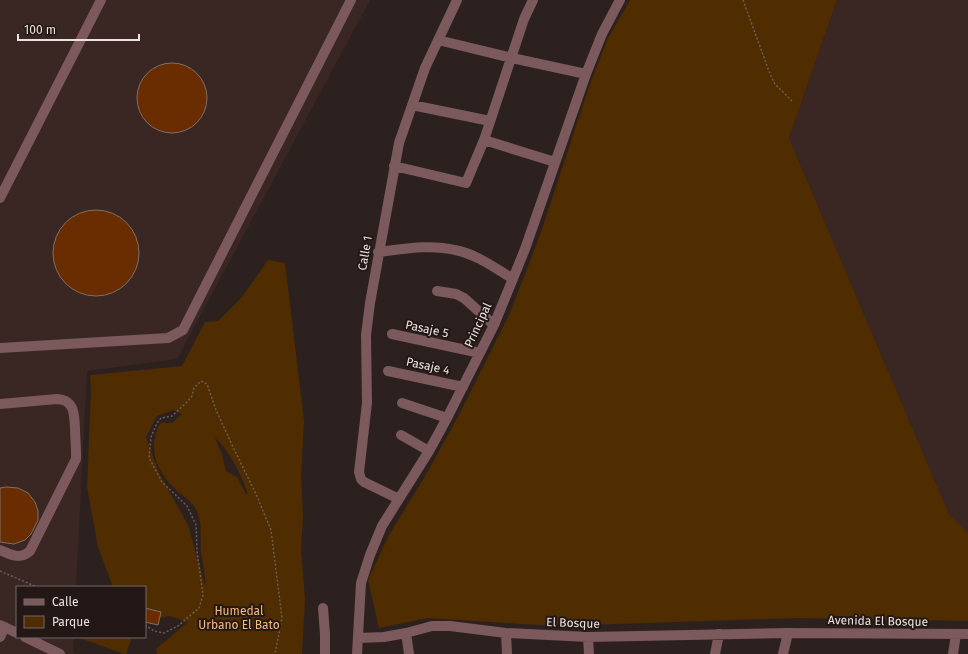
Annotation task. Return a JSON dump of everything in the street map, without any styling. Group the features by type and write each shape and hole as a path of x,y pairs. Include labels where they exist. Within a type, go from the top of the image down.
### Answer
{"street":[{"path":"0,198 101,0"},
{"path":"0,348 168,338 183,330 351,0"},
{"name":"Calle 1","path":"399,499 364,482 361,479 359,472 367,404 366,335 378,252 399,143 425,68 456,0"},
{"path":"394,166 466,183 484,140 524,19 533,0"},
{"name":"Principal","path":"356,654 361,583 370,555 382,526 429,451 494,325 525,249 586,74 602,34 620,0"},
{"path":"438,40 586,74"},
{"path":"412,105 490,122"},
{"path":"484,140 555,162"},
{"path":"378,252 426,247 456,250 483,260 512,279"},
{"path":"437,291 456,294 464,298 494,325"},
{"name":"Pasaje 5","path":"392,334 480,353"},
{"name":"Pasaje 4","path":"388,371 463,387"},
{"path":"0,404 58,399 68,402 74,411 76,459 30,551 23,556 15,556 0,550"},
{"path":"402,403 447,418"},
{"path":"401,435 429,451"},
{"path":"323,608 325,654"},
{"path":"0,637 2,626 16,633"},
{"name":"El Bosque","path":"358,638 384,637 432,626 450,626 506,633 588,638 788,633"},
{"path":"406,633 409,654"},
{"path":"506,633 507,654"},
{"path":"783,654 788,633"},
{"name":"Avenida El Bosque","path":"788,633 968,634"},
{"path":"715,654 719,634"},
{"path":"953,654 956,634"},
{"path":"27,638 60,654"},
{"path":"588,638 589,654"}],"path":[{"path":"743,0 746,12 770,74 775,84 792,101"},
{"path":"146,626 154,631 164,633 178,626 199,608 203,595 197,551 196,524 187,506 162,482 149,458 151,437 156,423 161,418 172,416 186,404 192,396 194,388 201,381 207,384 216,410 256,494 271,530 282,618 275,654"},
{"path":"0,571 35,586"}],"shaded area":[{"path":"0,0 370,0 177,359 87,371 76,586 16,586 16,638 74,638 73,652 77,654 0,654"},
{"path":"837,0 968,0 968,533 949,514 789,138"}],"green space":[{"path":"630,0 837,0 789,138 949,514 968,533 968,621 796,618 555,626 428,618 379,628 368,580 389,535 424,478 460,413 510,313 540,235 589,87 608,38"},
{"name":"Humedal Urbano El Bato","path":"268,260 285,263 304,421 301,476 303,516 301,549 305,600 302,654 157,654 156,649 188,622 169,616 146,622 146,586 113,586 98,547 87,487 91,391 90,375 182,366 205,322 218,321 242,297","holes":["173,410 182,414 172,423 162,423 159,425 154,442 154,451 158,466 163,474 177,491 191,503 198,514 205,585 188,525 159,473 146,437 157,416","215,438 235,464 248,494 246,494 237,477 226,471 222,454"]},
{"path":"80,638 132,638 126,654"}],"building":[{"path":"165,63 179,63 192,69 201,78 207,91 205,111 197,123 179,133 165,133 152,127 143,118 137,105 137,91 143,78 152,69"},
{"path":"96,210 112,213 120,217 132,229 136,237 139,253 136,269 132,277 120,289 112,293 96,296 80,293 72,289 60,277 56,269 53,253 56,237 60,229 72,217 80,213"},
{"path":"0,488 18,488 28,493 35,502 38,511 38,520 31,534 25,540 14,544 0,542"},
{"path":"146,608 161,612 158,625 146,622"}]}
